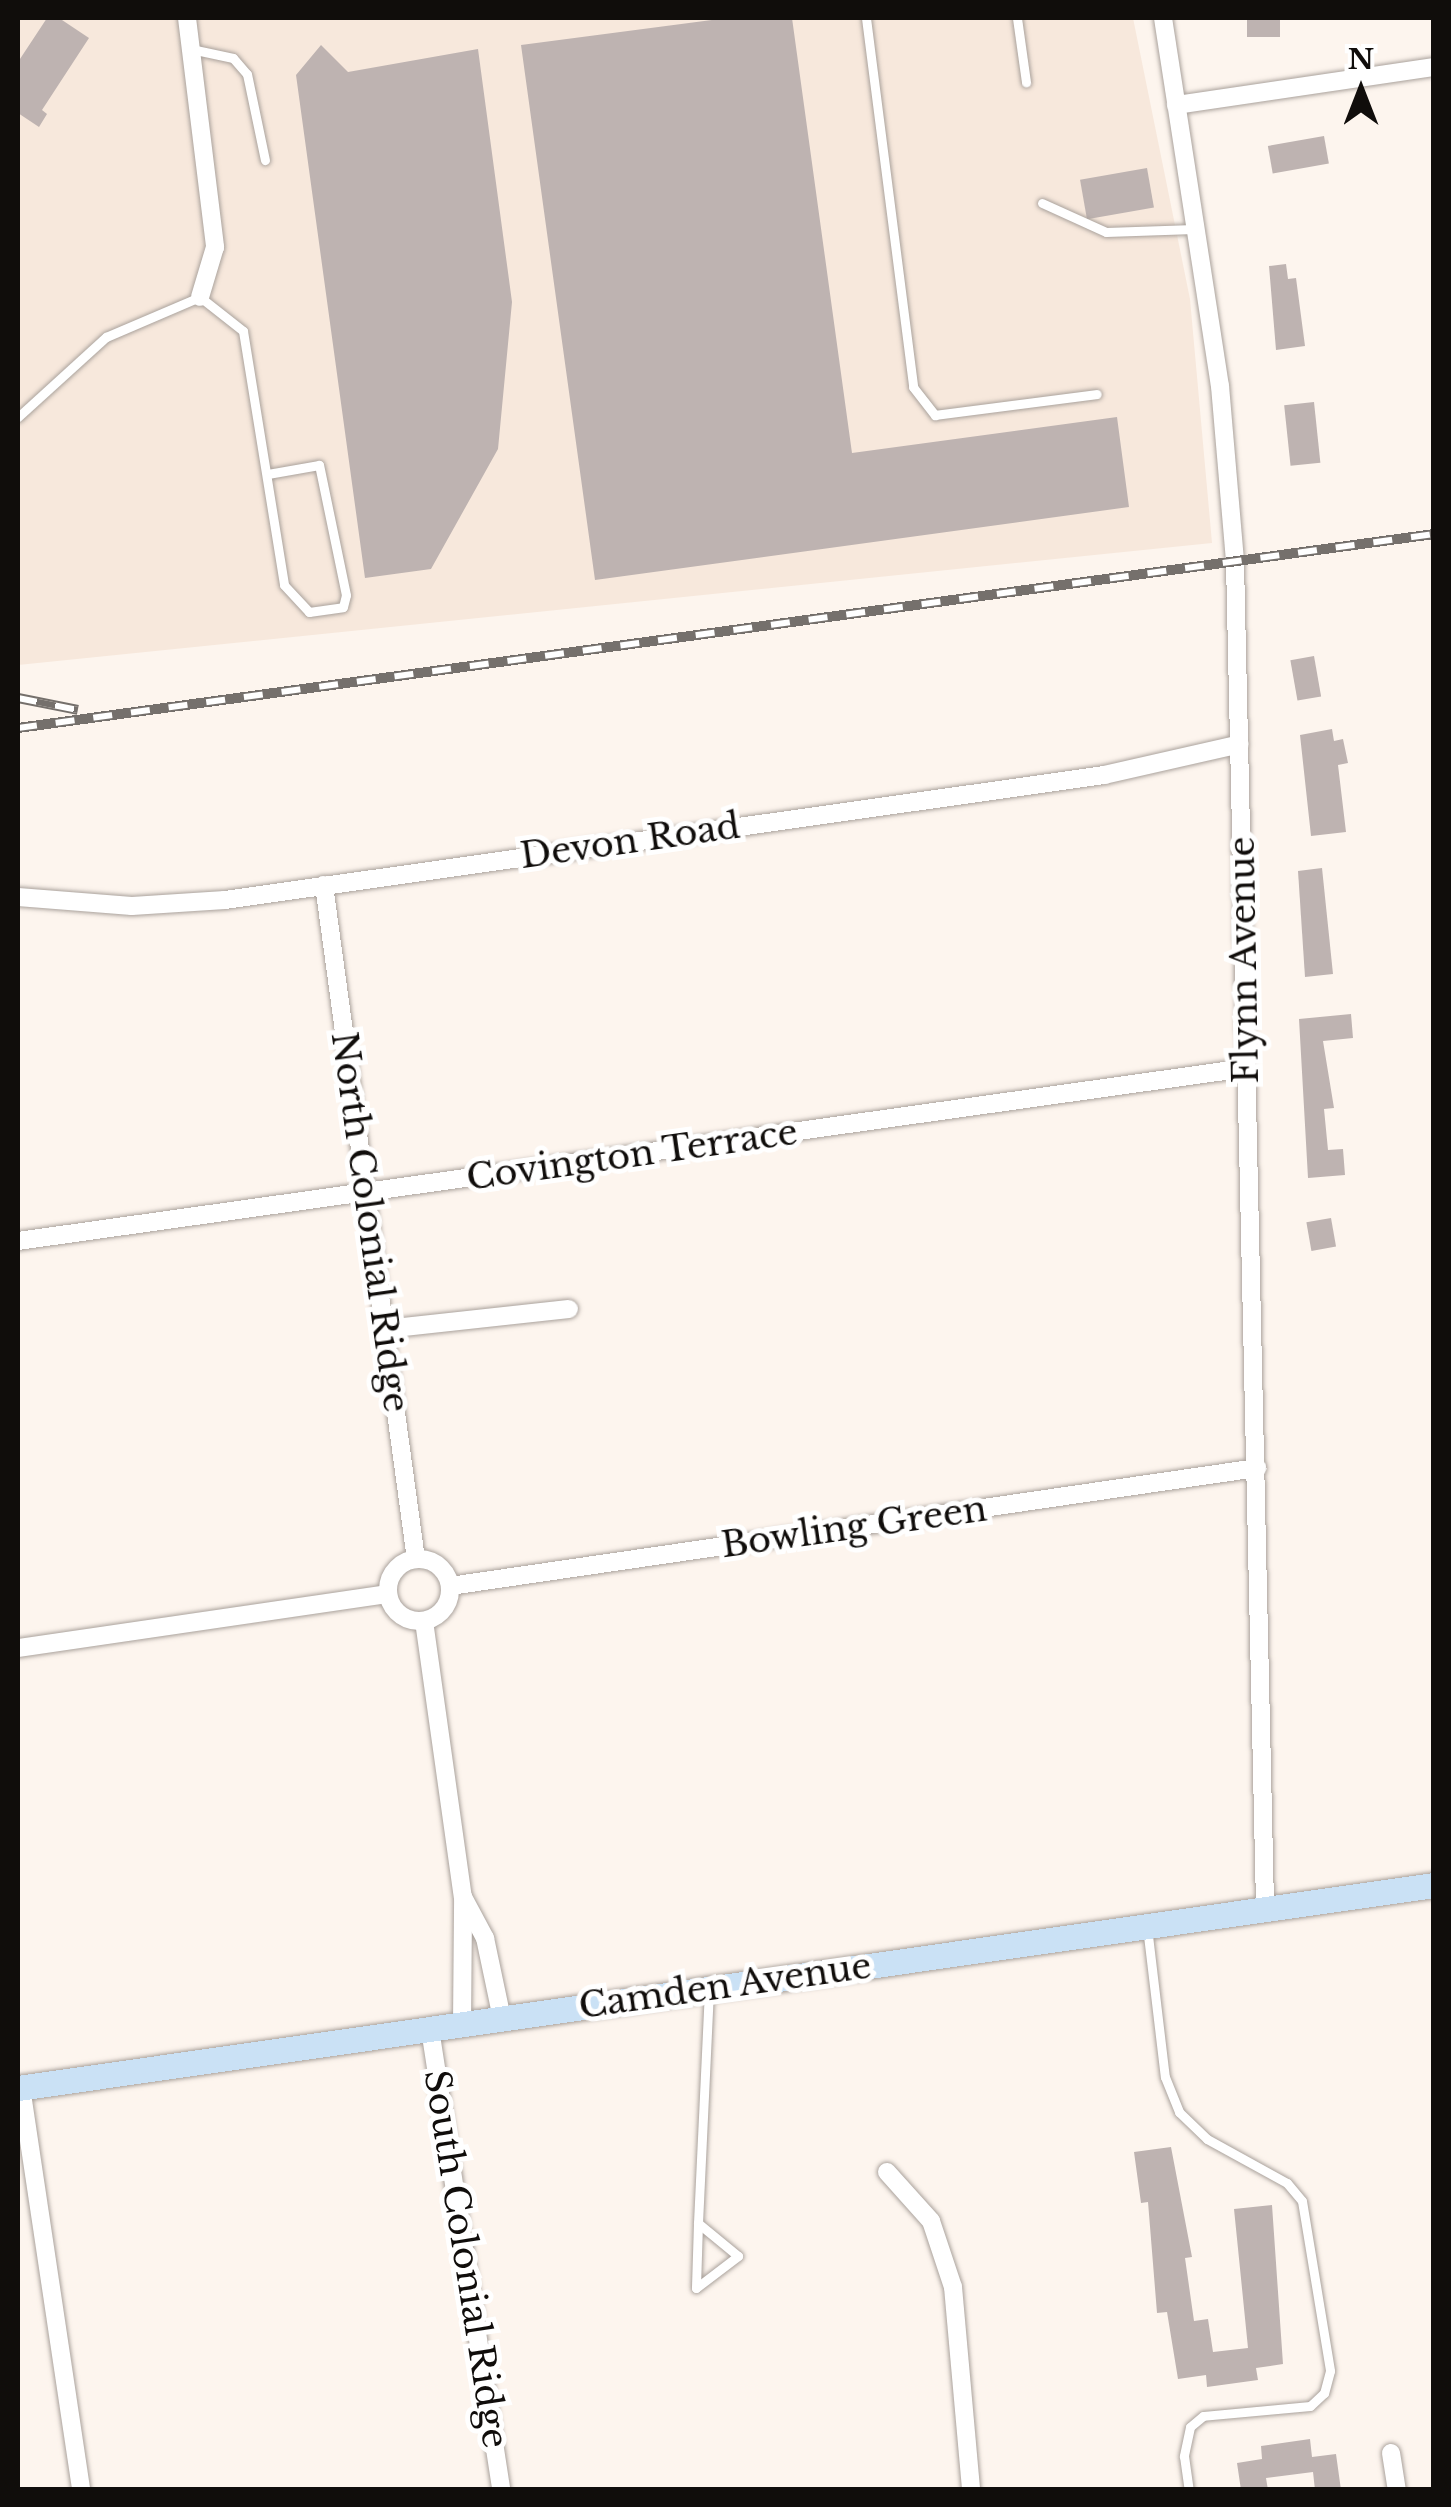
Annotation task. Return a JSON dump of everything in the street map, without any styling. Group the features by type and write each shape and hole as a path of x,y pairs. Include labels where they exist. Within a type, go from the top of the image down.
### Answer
{"main road":[{"name":"Camden Avenue","path":"19,2088 1434,1885"}],"street":[{"path":"188,18 214,247 200,297"},
{"name":"Flynn Avenue","path":"1163,18 1197,229 1228,467 1240,744 1266,1908"},
{"path":"1176,105 1434,67"},
{"name":"Devon Road","path":"18,897 162,906 324,886 1104,775 1240,744"},
{"name":"North Colonial Ridge","path":"324,886 416,1558"},
{"name":"Covington Terrace","path":"18,1241 1246,1068"},
{"path":"385,1329 568,1308"},
{"name":"Bowling Green","path":"450,1586 1257,1468"},
{"path":"416,1558 434,1562 450,1586 444,1608 424,1620 405,1618 388,1594 398,1567 416,1558"},
{"path":"18,1648 388,1594"},
{"path":"424,1620 463,1896 462,2024"},
{"path":"463,1896 484,1938 502,2019"},
{"name":"South Colonial Ridge","path":"430,2029 501,2490"},
{"path":"19,2088 81,2490"},
{"path":"886,2172 930,2220 953,2287 971,2490"},
{"path":"1391,2453 1398,2490"}],"lane":[{"path":"866,18 913,387 935,414 1097,394"},
{"path":"1016,18 1026,82"},
{"path":"191,48 234,58 247,74 265,160"},
{"path":"1042,203 1106,232 1197,229"},
{"path":"18,417 106,337 200,297 243,332 284,585 309,612 342,606 346,595 319,465 268,474"},
{"path":"1146,1924 1165,2077 1179,2112 1207,2140 1287,2183 1302,2201 1330,2371 1324,2394 1310,2406 1203,2416 1190,2427 1184,2456 1189,2490"},
{"path":"698,2224 738,2256 696,2288 698,2224 709,1989"}],"shaded area":[{"path":"18,18 1133,18 1190,299 1212,543 18,665"}],"building":[{"path":"47,18 59,18 89,38 42,110 47,114 39,127 18,113 18,62"},
{"path":"727,18 792,18 852,453 1117,417 1129,507 595,580 521,45"},
{"path":"1247,18 1280,18 1280,37 1247,37"},
{"path":"321,45 348,72 478,49 512,302 498,449 431,569 365,578 296,75"},
{"path":"1324,136 1329,164 1273,173 1268,146"},
{"path":"1147,168 1154,207 1087,219 1080,180"},
{"path":"1286,264 1288,279 1296,278 1305,346 1276,350 1269,266"},
{"path":"1314,402 1320,463 1291,466 1284,405"},
{"path":"1314,656 1321,696 1297,701 1290,660"},
{"path":"1332,729 1334,741 1343,739 1348,763 1338,765 1346,832 1311,836 1300,735"},
{"path":"1322,868 1333,974 1305,977 1298,871"},
{"path":"1351,1014 1353,1038 1323,1041 1334,1108 1324,1109 1328,1150 1343,1149 1345,1175 1308,1178 1299,1019"},
{"path":"1331,1218 1336,1247 1311,1251 1306,1222"},
{"path":"1171,2147 1192,2257 1185,2258 1194,2321 1208,2319 1213,2352 1248,2348 1234,2209 1272,2205 1283,2364 1256,2368 1258,2380 1207,2387 1206,2375 1178,2379 1167,2312 1157,2313 1148,2202 1141,2203 1134,2152"},
{"path":"1310,2439 1312,2457 1336,2454 1341,2490 1315,2490 1313,2472 1266,2478 1268,2490 1241,2490 1237,2463 1262,2459 1261,2446"}],"railway":[{"path":"18,728 1434,534"},
{"path":"18,698 78,710"}]}
